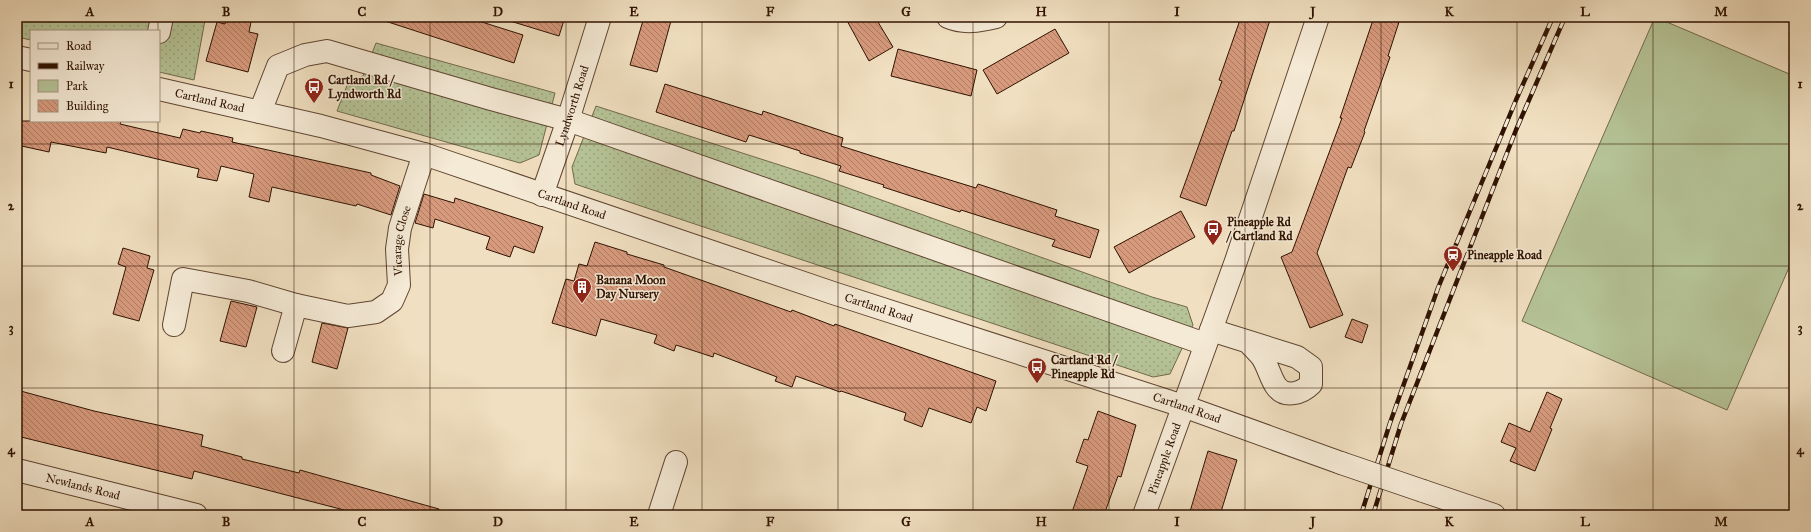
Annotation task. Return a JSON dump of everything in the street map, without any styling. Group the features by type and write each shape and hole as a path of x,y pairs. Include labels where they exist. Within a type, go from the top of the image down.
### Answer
{"street":[{"path":"159,30 162,17"},
{"name":"Lyndworth Road","path":"542,195 568,120 600,17"},
{"path":"948,17 956,20 977,22 996,17"},
{"name":"Pineapple Road","path":"1144,515 1236,261 1318,17"},
{"name":"Cartland Road","path":"260,112 278,66 305,55 327,51 568,120 1208,337 1250,343"},
{"path":"17,57 30,60"},
{"name":"Cartland Road","path":"160,89 321,126 424,154 841,296 1183,406 1494,515"},
{"name":"Vicarage Close","path":"174,325 183,279 248,291 296,305 348,316 376,312 392,301 399,285 397,249 400,228 424,154"},
{"path":"283,351 296,305"},
{"path":"658,515 676,462"},
{"name":"Newlands Road","path":"17,470 196,515"}],"green space":[{"path":"17,17 193,17 205,20 194,80 160,72 160,30 30,30 30,40 17,37"},
{"path":"1655,17 1794,76 1794,256 1727,410 1522,321"},
{"path":"376,43 555,93 539,155 520,163 337,111 348,83 363,76"},
{"path":"596,106 820,178 1152,297 1187,307 1193,325 1170,374 1153,377 575,184 572,167"}],"building":[{"path":"227,17 252,17 249,32 258,34 248,72 206,61 217,22 225,24"},
{"path":"386,17 466,17 523,35 514,63 385,21"},
{"path":"510,17 565,17 559,36 510,21"},
{"path":"644,17 672,17 657,72 630,65"},
{"path":"845,17 875,17 893,47 869,61"},
{"path":"1241,17 1271,17 1234,131 1232,131 1206,206 1180,197 1222,81 1219,80"},
{"path":"1374,17 1399,17 1399,22 1388,56 1390,57 1364,131 1365,132 1351,168 1348,167 1317,253 1343,315 1310,328 1281,257 1292,252 1342,118 1340,118"},
{"path":"1055,29 1069,53 997,94 983,70"},
{"path":"898,49 977,70 971,96 891,76"},
{"path":"665,84 762,115 763,111 843,138 841,146 976,188 978,184 1057,210 1055,216 1099,230 1090,258 1052,246 1055,240 961,210 960,212 839,171 841,166 800,153 800,151 749,135 746,142 656,112"},
{"path":"17,121 121,122 120,124 180,138 183,129 200,133 201,131 233,138 232,142 371,173 371,175 400,186 391,215 357,204 356,206 272,187 269,202 249,197 254,174 221,166 217,181 197,177 199,169 107,147 106,153 51,142 49,152 17,145"},
{"path":"424,194 454,203 455,198 543,227 534,253 514,246 510,257 486,249 490,237 435,219 433,228 415,223"},
{"path":"1181,211 1195,237 1129,273 1114,247"},
{"path":"595,242 627,252 627,254 664,265 664,267 791,312 792,310 834,326 835,324 996,381 986,411 977,407 971,423 929,408 922,427 904,420 906,413 841,391 840,392 796,376 792,387 775,381 777,377 714,353 713,357 676,345 674,351 654,343 657,335 601,319 596,336 552,323 566,279 574,281 579,264 587,266"},
{"path":"123,248 150,256 147,268 154,270 139,321 113,314 126,267 118,264"},
{"path":"231,301 257,307 246,347 220,341"},
{"path":"1352,319 1368,325 1362,343 1345,337"},
{"path":"322,323 348,328 337,369 312,362"},
{"path":"17,390 94,411 203,435 201,446 242,457 242,459 299,473 300,470 439,509 438,515 356,515 343,511 344,510 194,471 192,479 17,436"},
{"path":"1547,392 1562,399 1535,471 1510,461 1516,448 1501,442 1509,423 1530,432"},
{"path":"1098,411 1136,425 1121,477 1118,476 1104,515 1071,515 1088,466 1076,462 1084,439 1088,440"},
{"path":"1208,451 1237,460 1220,515 1189,515"}],"railway":[{"path":"1361,515 1390,423 1438,288 1516,100 1553,17"},
{"path":"1373,515 1401,424 1516,130 1565,17"}],"place":[{"name":"Cartland Rd / Lyndworth Rd","path":"314,104"},
{"name":"Pineapple Rd / Cartland Rd","path":"1213,246"},
{"name":"Pineapple Road","path":"1453,272"},
{"name":"Banana Moon Day Nursery","path":"582,304"},
{"name":"Cartland Rd / Pineapple Rd","path":"1037,384"}]}
